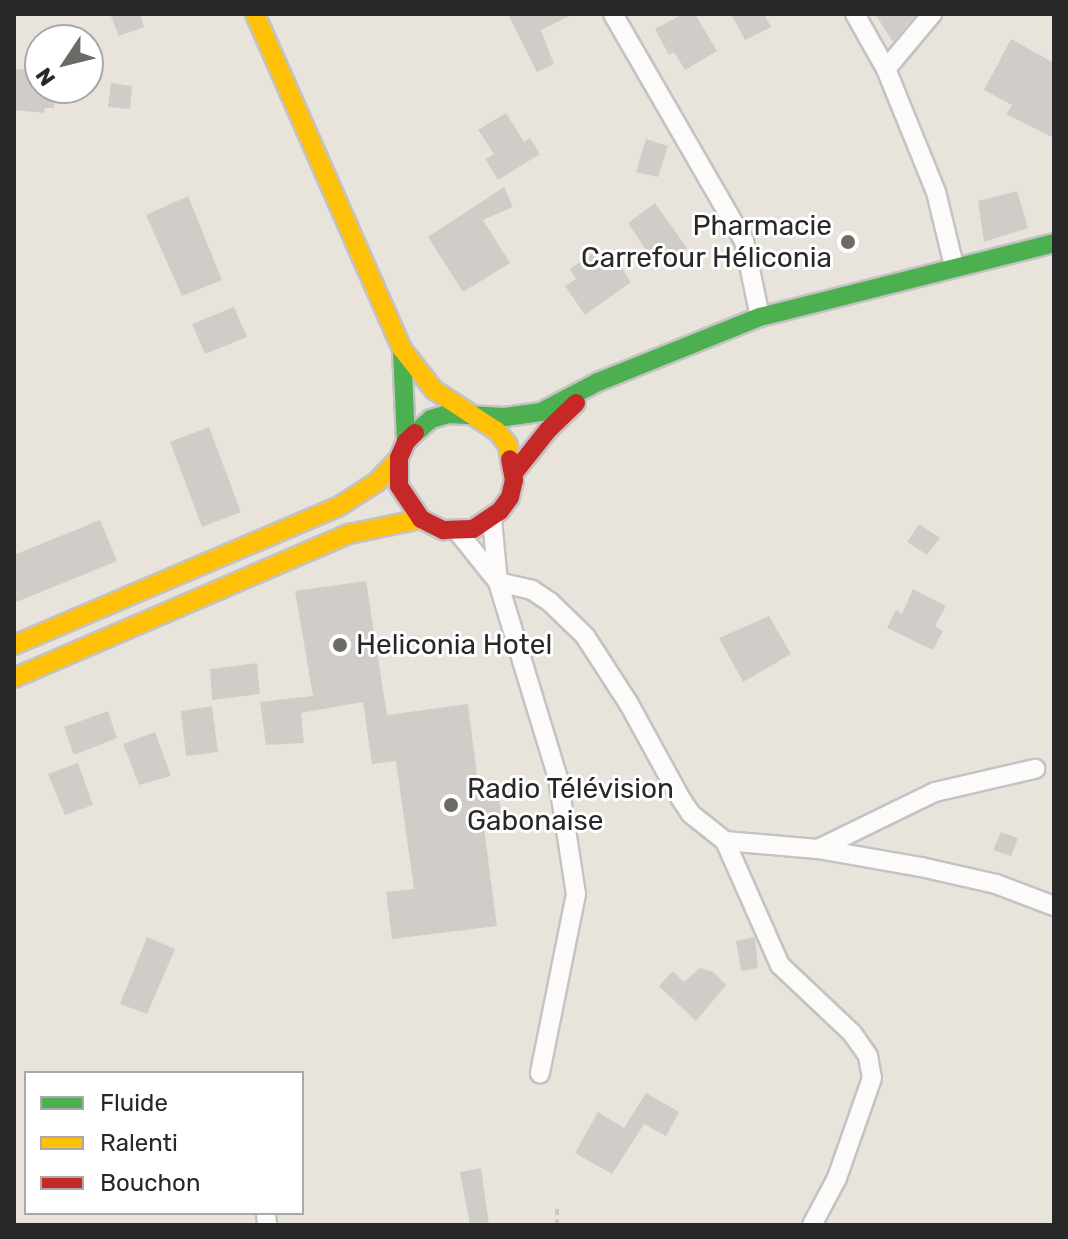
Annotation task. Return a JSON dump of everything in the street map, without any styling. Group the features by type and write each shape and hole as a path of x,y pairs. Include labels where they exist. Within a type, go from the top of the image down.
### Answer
{"street":[{"path":"255,14 402,349 434,390 497,431 508,445 514,473 510,497 492,519 473,529 458,532 443,530 421,519 403,497 402,349"},
{"path":"613,14 744,241 760,317"},
{"path":"855,14 886,69 936,192 954,266"},
{"path":"886,69 932,14"},
{"path":"14,645 338,507 377,482 431,419 449,414 505,417 541,412 598,382 760,317 1054,243"},
{"path":"514,473 548,430 598,382"},
{"path":"14,678 349,534 421,519"},
{"path":"492,519 498,582 558,778 576,894 540,1073"},
{"path":"458,532 498,582 532,590 550,602 585,636 629,704 691,814 725,841 780,965 852,1033 868,1056 872,1078 837,1178 812,1225"},
{"path":"818,849 935,792 1035,769"},
{"path":"725,841 818,849 996,884 1054,906"}],"path":[{"path":"557,1205 557,1225"}],"building":[{"path":"110,14 140,14 144,27 119,36"},
{"path":"508,14 573,14 541,30 554,64 537,72"},
{"path":"683,14 695,14 717,51 685,70 674,52 669,55 655,29"},
{"path":"731,14 764,14 771,27 745,40"},
{"path":"875,14 916,14 893,42"},
{"path":"1011,39 1054,63 1054,138 1006,114 1012,105 984,90"},
{"path":"14,69 24,69 24,104 54,104 54,108 45,108 44,113 14,110"},
{"path":"111,83 132,86 130,109 108,107"},
{"path":"506,113 524,142 530,138 540,154 498,180 485,159 494,154 478,130"},
{"path":"646,139 668,146 658,177 636,172"},
{"path":"504,187 513,207 483,220 510,263 463,292 428,237"},
{"path":"1017,191 1028,228 984,242 978,201"},
{"path":"188,196 222,280 182,296 146,215"},
{"path":"655,203 687,248 658,268 628,223"},
{"path":"609,248 631,282 585,315 565,286 576,279 570,269 595,252 598,255"},
{"path":"234,307 247,337 205,354 192,324"},
{"path":"209,427 241,512 202,527 170,442"},
{"path":"100,520 117,561 14,603 14,555"},
{"path":"919,524 940,538 927,555 907,542"},
{"name":"Radio Télévision Gabonaise","path":"366,581 387,715 468,704 478,784 497,781 503,827 484,829 497,926 392,939 386,892 414,889 396,761 372,764 363,702 301,713 304,743 266,745 260,702 313,696 295,591"},
{"path":"913,589 946,606 935,626 943,631 933,650 887,628 896,610 902,614"},
{"path":"769,616 791,654 743,682 719,638"},
{"path":"257,663 260,694 212,700 210,669"},
{"path":"212,706 218,752 186,756 181,711"},
{"path":"108,711 117,738 74,755 64,727"},
{"path":"155,732 171,776 139,785 123,744"},
{"path":"78,763 93,805 65,815 48,774"},
{"path":"1001,832 1018,838 1011,856 993,850"},
{"path":"147,937 175,949 147,1014 120,1004"},
{"path":"755,937 758,968 741,971 736,941"},
{"path":"700,968 713,972 726,985 696,1021 659,986 673,971 684,982"},
{"path":"646,1093 679,1112 666,1136 644,1124 612,1174 575,1153 598,1112 624,1128"},
{"path":"481,1168 489,1225 470,1225 460,1172"}],"traffic: fast":[{"path":"415,433 431,419 449,414 505,417 541,412 598,382 760,317 1054,243"},
{"path":"402,349 406,442"}],"traffic: slow":[{"path":"255,14 402,349 434,390 497,431 508,445 510,459"},
{"path":"14,645 338,507 377,482 399,458"},
{"path":"14,678 349,534 421,519"}],"traffic: jam":[{"path":"514,473 548,430 576,403"},
{"path":"415,433 406,442 399,458 399,486 421,519 443,530 473,529 500,511 510,497 514,480 510,459"}],"place":[{"name":"Pharmacie Carrefour Héliconia","path":"848,242"},
{"name":"Heliconia Hotel","path":"340,645"},
{"name":"Radio Télévision Gabonaise","path":"451,805"}]}
